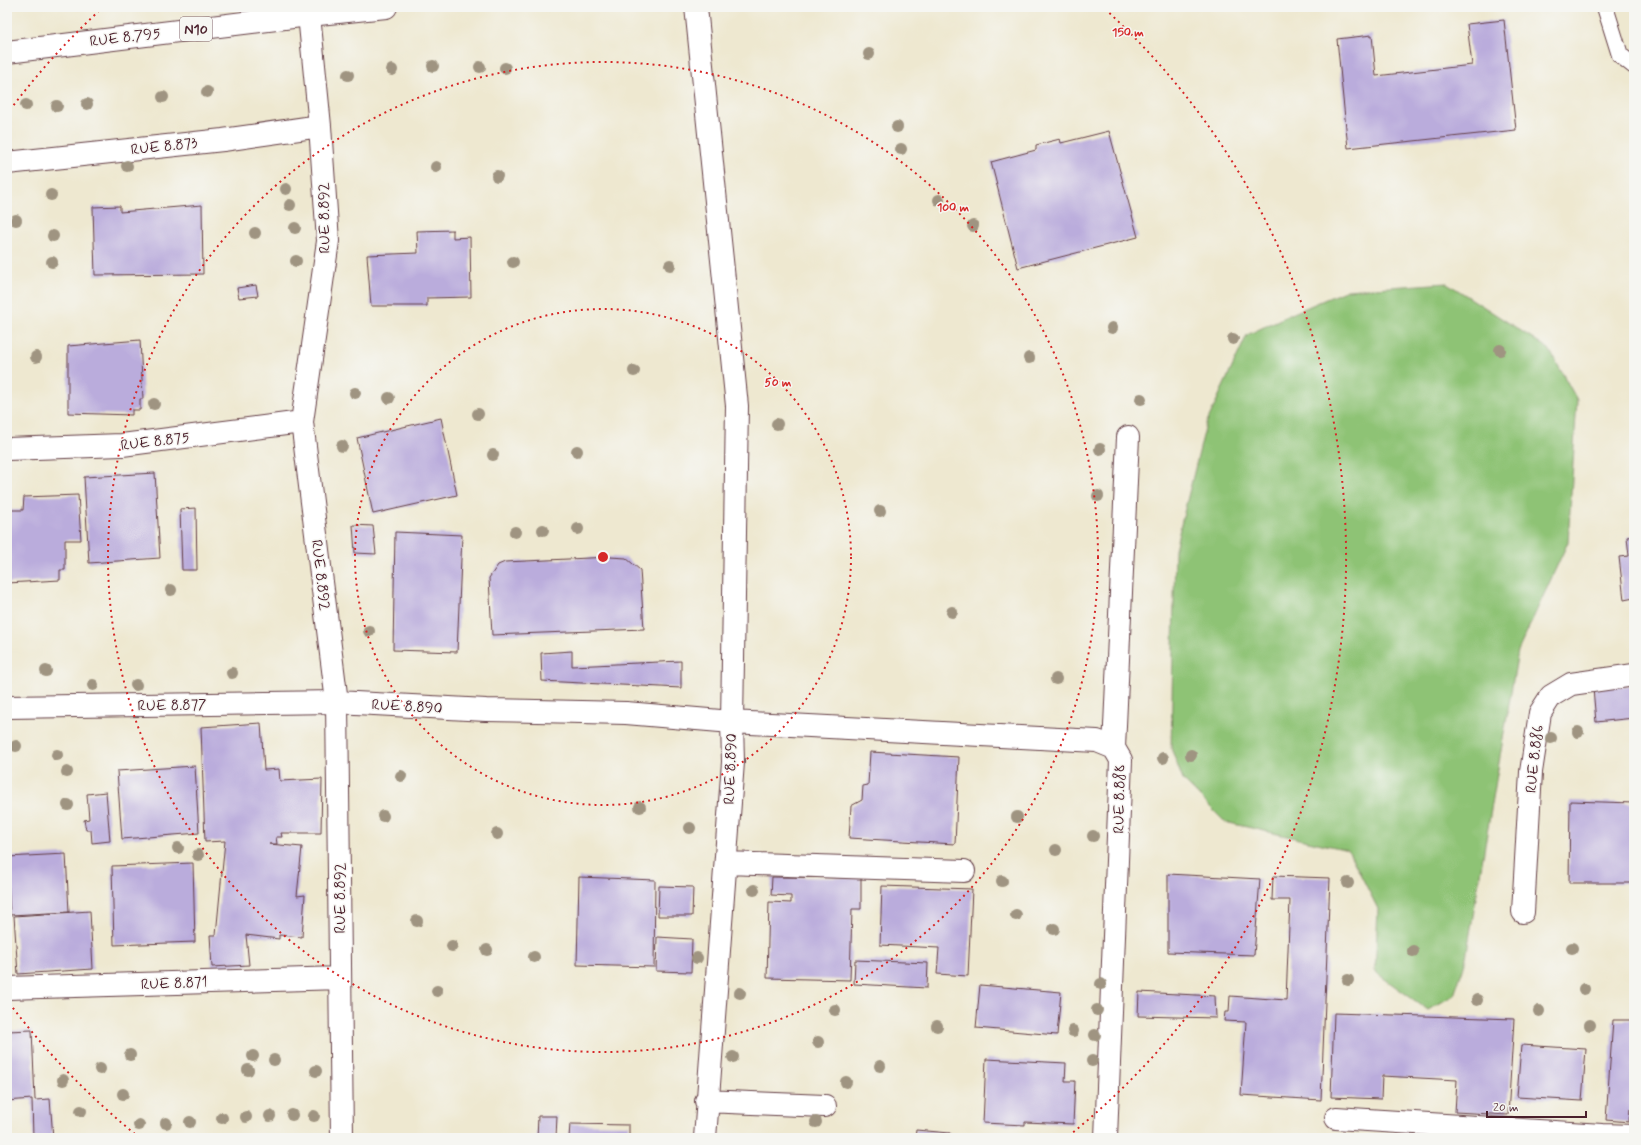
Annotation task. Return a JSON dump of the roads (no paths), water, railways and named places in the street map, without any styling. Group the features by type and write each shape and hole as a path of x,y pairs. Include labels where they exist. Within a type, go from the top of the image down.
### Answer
{"main road":[{"name":"RUE 8.795","path":"7,52 309,14 386,7"},
{"path":"696,7 737,406 732,722 1097,741 1114,748"},
{"name":"RUE 8.892","path":"309,14 320,126 328,241 302,422 337,702 342,1138"},
{"name":"RUE 8.873","path":"7,163 223,140 320,126"},
{"name":"RUE 8.875","path":"7,449 122,445 302,422"},
{"name":"RUE 8.888","path":"1106,1138 1122,760 1114,748 1128,437"},
{"name":"RUE 8.886","path":"1523,912 1531,772 1540,713 1551,696 1571,684 1634,675"},
{"name":"RUE 8.890","path":"337,702 486,710 626,713 732,722 733,762 706,1101 705,1138"},
{"name":"RUE 8.877","path":"7,707 337,702"},
{"path":"726,864 964,871"},
{"name":"RUE 8.871","path":"7,988 340,978"},
{"path":"706,1101 825,1106"},
{"path":"1336,1118 1634,1136"}],"lane":[{"path":"1605,7 1620,55 1634,66"}]}
